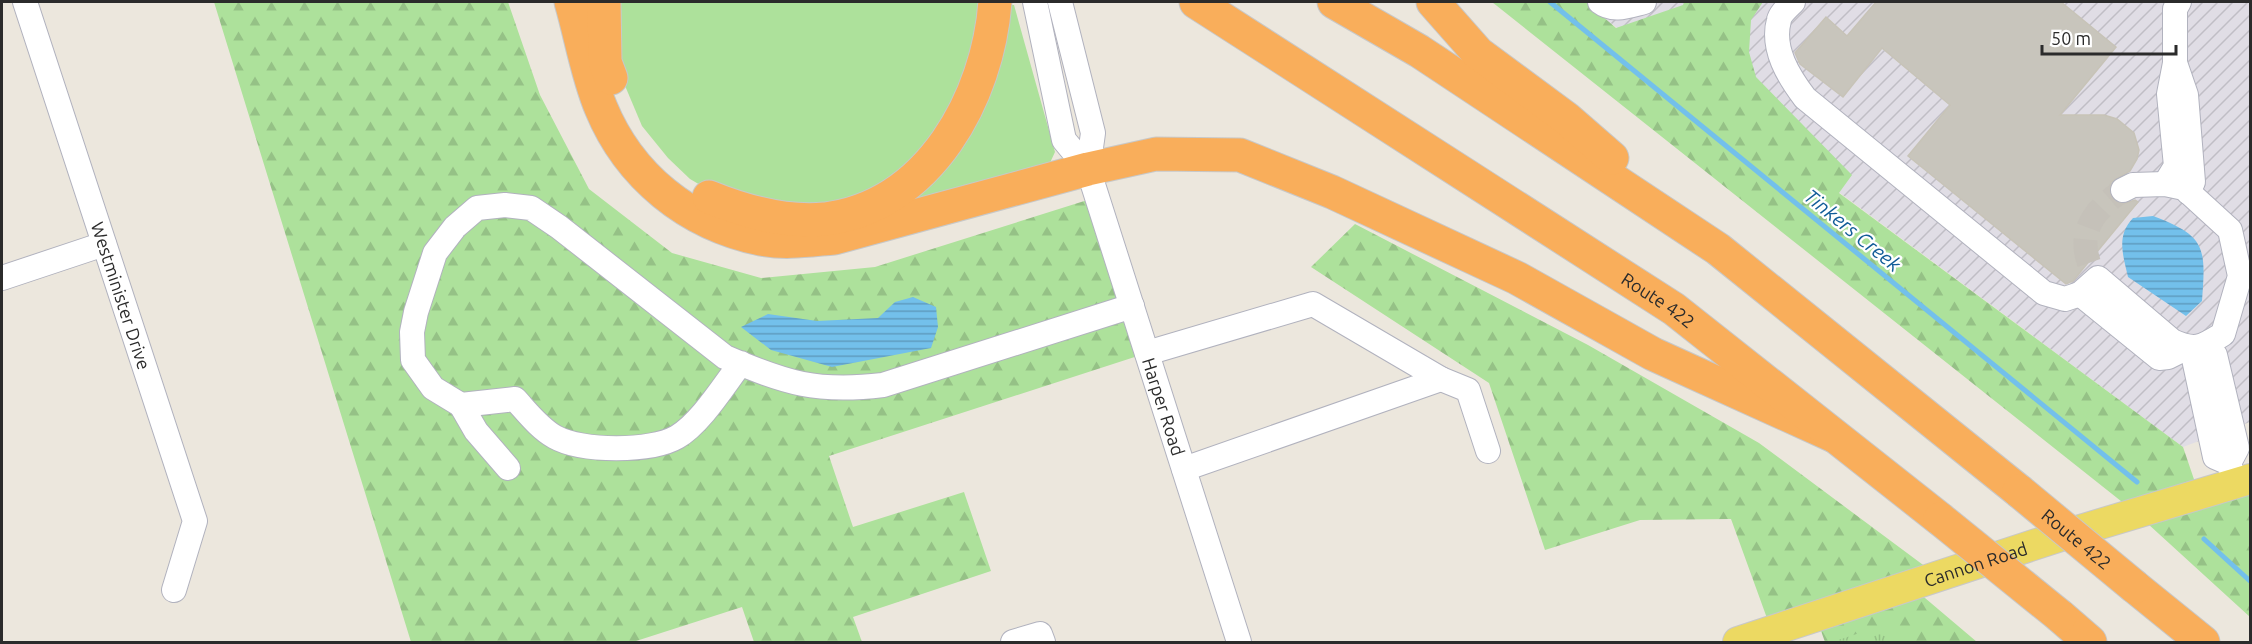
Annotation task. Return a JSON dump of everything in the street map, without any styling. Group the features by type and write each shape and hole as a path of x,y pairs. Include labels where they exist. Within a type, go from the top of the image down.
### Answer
{"highway":[{"path":"571,2 601,107 628,157 654,186 685,209 731,230 762,240 795,242 834,238 1088,169 1156,154 1240,155 1332,192 1517,278 1653,354 1834,436"},
{"path":"603,2 605,62 630,127 656,159 687,188 744,211 789,219 826,219 864,208 895,194 922,174 955,130 982,72 993,26 995,2"},
{"name":"Route 422","path":"1188,2 1207,8 1674,309 1940,519 2090,642"},
{"name":"Route 422","path":"1334,2 1419,51 1718,249 2203,642"},
{"path":"1432,2 1478,53 1566,118 1718,249"}],"main road":[{"name":"Cannon Road","path":"1738,642 2238,475"}],"street":[{"name":"Westminister Drive","path":"25,2 195,521 174,590"},
{"name":"Harper Road","path":"1035,2 1064,140 1088,169 1239,642"},
{"name":"Harper Road","path":"1060,2 1093,133 1088,169"},
{"path":"1599,2 1607,7 1623,8 1644,2"},
{"path":"1792,2 1779,19 1778,48 1792,81 1805,98 2044,293 2065,299 2089,278 2172,341 2215,355 2237,448 2238,475"},
{"path":"2165,184 2176,166 2169,94 2175,63 2175,9 2179,2"},
{"path":"2175,63 2186,95 2193,182 2188,192"},
{"path":"2123,190 2133,185 2165,184 2184,188 2230,230 2240,276 2223,334 2194,348"},
{"path":"508,468 476,431 461,405 434,388 413,360 412,332 435,253 455,227 477,208 505,205 531,208 658,302 725,357 803,386 853,389 883,385 1132,306"},
{"path":"2,278 104,244"},
{"path":"1147,353 1313,304 1441,379 1468,390 1488,450"},
{"path":"461,405 515,399 545,431 557,439 581,446 637,448 678,437 704,412 741,363"},
{"path":"1184,470 1441,379"},
{"path":"1013,642 1040,634 1042,642"}],"shaded area":[{"path":"1586,2 2250,2 2250,422 2183,447 1608,21"}],"green space":[{"path":"214,2 508,2 540,95 589,189 672,253 761,278 875,267 1097,197 1147,353 829,456 853,527 964,492 991,571 853,617 862,642 754,642 742,607 633,642 411,642"},
{"path":"619,2 987,2 974,73 917,169 823,211 719,196 690,179 668,158 642,126 623,81 615,37"},
{"path":"1492,2 1586,2 1616,28 1683,5 1684,2 1763,2 1751,20 1749,52 1756,77 1852,175 1839,193 2183,447 2199,494 2250,479 2250,617 2136,513"},
{"path":"1005,5 1014,5 1055,152 1049,165 901,205 939,176 973,131 997,74"},
{"path":"1355,224 1588,345 1759,443 1938,576 1912,587 1977,642 1825,642 1816,617 1772,632 1731,519 1640,520 1545,550 1489,383 1311,267"},
{"path":"1884,625 1904,642 1832,642"}],"water":[{"path":"2153,216 2184,230 2199,246 2203,268 2202,301 2186,316 2128,277 2122,246 2124,232 2133,218"},
{"path":"913,297 936,307 938,327 931,348 832,367 771,350 741,327 768,314 817,321 878,318 895,302"}],"building":[{"path":"1876,2 2061,2 2116,47 2060,115 2104,115 2117,119 2134,133 2139,150 2137,159 2130,171 2111,182 2109,190 2116,202 2123,204 2135,200 2138,202 2073,281 2066,284 1908,156 1950,105 1882,48 1843,97 1800,64 1795,53 1826,17 1847,36"}],"waterway":[{"name":"Tinkers Creek","path":"1550,2 2137,482"},
{"name":"Tinkers Creek","path":"2204,539 2250,581"}],"tunnel":[{"path":"2089,263 2086,240 2092,221 2105,204 2123,190"}]}
